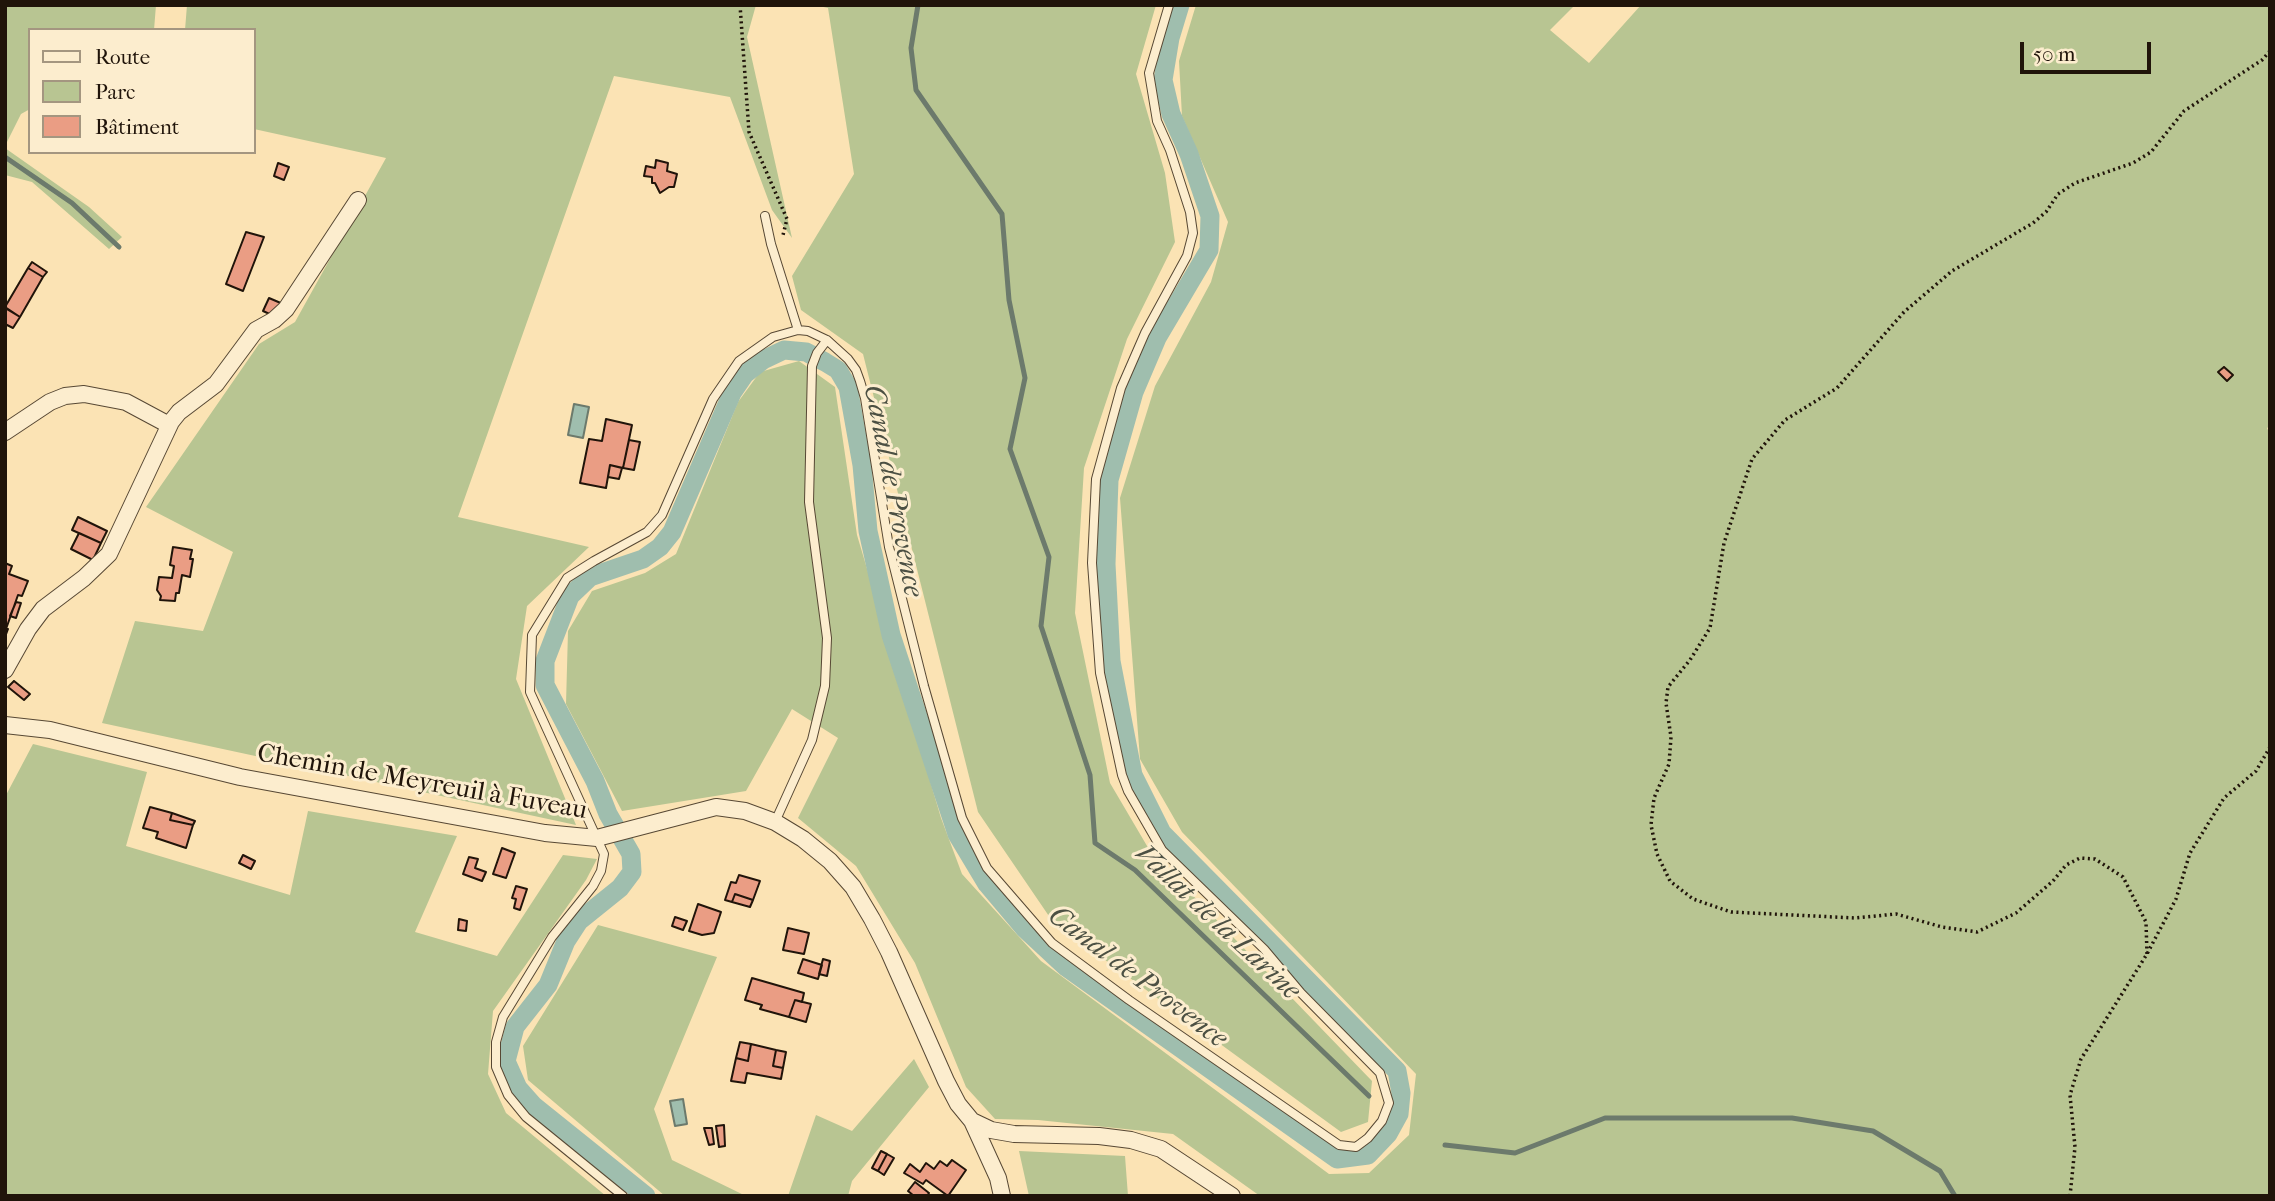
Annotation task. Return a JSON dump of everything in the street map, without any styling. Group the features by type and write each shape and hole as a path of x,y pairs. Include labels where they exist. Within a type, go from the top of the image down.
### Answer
{"street":[{"path":"5,670 28,629 43,609 85,578 109,554 169,425 179,412 216,384 256,330 274,320 286,309 358,200"},
{"path":"5,432 50,402 65,396 84,394 126,402 169,425"},
{"name":"Chemin de Meyreuil à Fuveau","path":"5,725 50,730 279,785 545,833 597,838 716,807 746,811 775,822 803,839 830,861 853,887 883,941 946,1081 958,1104 972,1121 998,1178 1002,1196"},
{"path":"972,1121 991,1130 1014,1134 1099,1136 1131,1140 1161,1149 1232,1196"}],"lane":[{"path":"623,1196 526,1117 508,1095 496,1067 496,1042 503,1017 552,937 593,886 601,871 604,854 530,692 531,635 567,578 647,532 662,515 713,399 739,361 773,337 798,330 808,331 827,340 856,370 865,398 889,547 921,673 962,818 987,868 1052,943 1129,1000 1339,1144 1356,1147 1368,1138 1382,1121 1390,1103 1380,1073 1301,993 1264,949 1162,850 1128,791 1122,775 1100,673 1092,563 1096,479 1121,388 1145,333 1187,256 1193,233 1190,212 1170,150 1157,121 1149,73 1169,5"},
{"path":"765,216 776,265 798,330"},
{"path":"775,822 812,740 825,686 827,638 809,502 812,366 817,353 827,340"}],"path":[{"path":"740,5 749,132 787,219 776,265"},
{"path":"2147,954 2146,922 2123,877 2095,859 2080,858 2066,865 2053,881 2016,913 1977,932 1942,927 1896,914 1855,918 1731,912 1693,899 1670,881 1657,854 1651,825 1654,798 1668,764 1671,737 1666,703 1668,687 1690,660 1710,628 1724,543 1752,459 1785,420 1838,388 1904,312 1951,271 2034,223 2046,212 2058,194 2075,183 2133,163 2151,152 2185,111 2262,60 2270,51"},
{"path":"2070,1196 2075,1147 2070,1095 2081,1059 2147,954 2176,899 2190,853 2224,798 2256,771 2270,747"},
{"path":"1819,1196 1859,1196"}],"green space":[{"path":"5,5 156,5 154,28 28,28 28,110 21,114 5,146"},
{"path":"187,5 756,5 747,37 792,238 772,210 730,97 614,76 458,517 589,547 527,606 516,679 576,825 102,723 135,621 203,631 233,552 146,507 259,344 295,322 386,158 256,129 256,28 185,28"},
{"path":"814,5 1156,5 1136,74 1165,173 1175,242 1127,339 1084,468 1075,613 1110,783 1150,851 1372,1081 1368,1122 1341,1132 1053,922 978,812 863,354 801,310 792,276 854,174 828,8"},
{"path":"1196,5 1575,5 1550,30 1589,63 1641,5 2270,5 2270,426 2267,428 2270,435 2270,1196 1260,1196 1173,1134 1038,1120 995,1119 966,1087 915,963 856,866 798,818 838,738 792,709 746,791 622,811 566,704 568,631 592,591 645,573 676,554 738,402 760,372 799,361 835,387 857,535 941,818 962,874 1041,961 1329,1174 1369,1173 1409,1135 1416,1074 1182,832 1140,759 1120,498 1155,386 1211,282 1228,222 1182,116 1179,61"},
{"path":"5,148 89,207 122,237 109,249 32,182 5,175"},
{"path":"33,744 147,772 126,846 290,895 308,811 457,836 415,932 497,956 563,855 597,859 586,880 493,1011 488,1074 506,1113 606,1196 5,1196 5,797"},
{"path":"598,925 717,957 654,1109 672,1160 746,1196 665,1196 528,1080 523,1046"},
{"path":"914,1059 929,1087 852,1181 848,1196 788,1196 816,1115 852,1131"},
{"path":"1019,1151 1125,1156 1128,1196 1029,1196"}],"shaded area":[{"path":"574,404 589,407 583,438 568,435"},
{"path":"683,1099 687,1124 675,1126 670,1101"}],"building":[{"path":"656,160 668,163 667,171 677,174 674,187 660,193 655,183 652,183 652,177 644,176 646,166 655,168"},
{"path":"278,163 289,167 284,180 274,176"},
{"path":"246,232 264,237 243,291 226,284"},
{"path":"32,262 47,272 43,277 28,268"},
{"path":"28,268 43,277 20,317 5,307"},
{"path":"269,298 283,304 274,316 263,311"},
{"path":"5,308 20,317 13,328 5,324"},
{"path":"2224,367 2233,375 2227,381 2218,372"},
{"path":"606,419 632,425 623,468 610,465 606,488 580,483 589,439 602,441"},
{"path":"629,440 640,442 634,470 623,468"},
{"path":"610,465 622,468 619,479 608,477"},
{"path":"78,517 107,531 101,543 72,530"},
{"path":"79,533 101,543 93,560 71,549"},
{"path":"173,547 192,550 190,577 182,575 175,601 160,600 161,596 157,590 159,577 172,578 174,566 170,565"},
{"path":"5,563 12,566 9,574 28,581 22,596 18,595 5,637"},
{"path":"16,602 21,603 16,618 10,616"},
{"path":"14,681 30,694 24,700 8,687"},
{"path":"150,807 172,813 170,820 193,825 186,848 156,838 158,832 143,828"},
{"path":"172,813 195,821 193,825 170,820"},
{"path":"502,848 515,853 506,878 493,874"},
{"path":"243,855 255,861 251,869 239,863"},
{"path":"469,857 478,859 475,868 486,872 482,881 463,874"},
{"path":"739,875 760,881 753,900 735,894 732,902 725,900 731,882 736,883"},
{"path":"516,886 527,889 520,910 514,908 516,899 512,898"},
{"path":"735,894 753,900 750,907 732,902"},
{"path":"698,904 721,912 714,933 702,935 689,931"},
{"path":"675,917 687,921 683,930 672,926"},
{"path":"459,919 467,921 466,931 458,930"},
{"path":"788,928 809,933 804,954 783,950"},
{"path":"803,959 822,965 818,979 798,973"},
{"path":"823,959 830,961 827,976 819,974"},
{"path":"752,978 804,993 802,1002 795,1000 789,1017 760,1009 762,1005 745,1000"},
{"path":"795,1000 811,1004 806,1022 789,1017"},
{"path":"740,1042 751,1044 748,1061 736,1058"},
{"path":"751,1044 776,1050 773,1066 783,1068 781,1079 747,1073 745,1083 731,1081 736,1058 748,1061"},
{"path":"776,1050 786,1052 783,1068 773,1066"},
{"path":"724,1125 725,1146 719,1147 716,1126"},
{"path":"704,1128 712,1128 714,1144 709,1145"},
{"path":"881,1151 887,1154 878,1171 872,1168"},
{"path":"887,1154 894,1158 884,1175 878,1171"},
{"path":"952,1160 966,1170 948,1196 926,1180 923,1184 904,1173 910,1164 920,1172 926,1163 934,1169 940,1161 947,1166"},
{"path":"915,1182 929,1193 927,1196 914,1196 908,1191"}],"waterway":[{"name":"Vallat de la Larine","path":"918,5 911,48 916,90 1002,214 1009,300 1025,378 1010,449 1049,557 1041,626 1090,775 1095,843 1135,870 1369,1096"},
{"name":"Canal de Provence","path":"646,1196 534,1106 518,1088 506,1061 515,1027 548,985 566,941 579,921 620,888 632,872 631,854 608,814 595,781 545,685 545,661 570,596 590,577 643,559 660,547 672,532 732,393 745,374 763,360 784,350 806,352 825,362 838,370 848,387 862,465 868,531 891,635 957,834 987,884 1024,928 1066,967 1337,1159 1368,1155 1388,1134 1399,1114 1401,1093 1397,1071 1162,833 1133,775 1111,661 1106,564 1109,480 1134,392 1157,338 1209,250 1210,216 1189,154 1171,114 1163,80 1170,38 1180,5"},
{"path":"5,157 72,203 119,247"},
{"name":"Vallat de la Larine","path":"1445,1145 1515,1153 1605,1118 1792,1118 1873,1131 1940,1171 1955,1196"}]}
